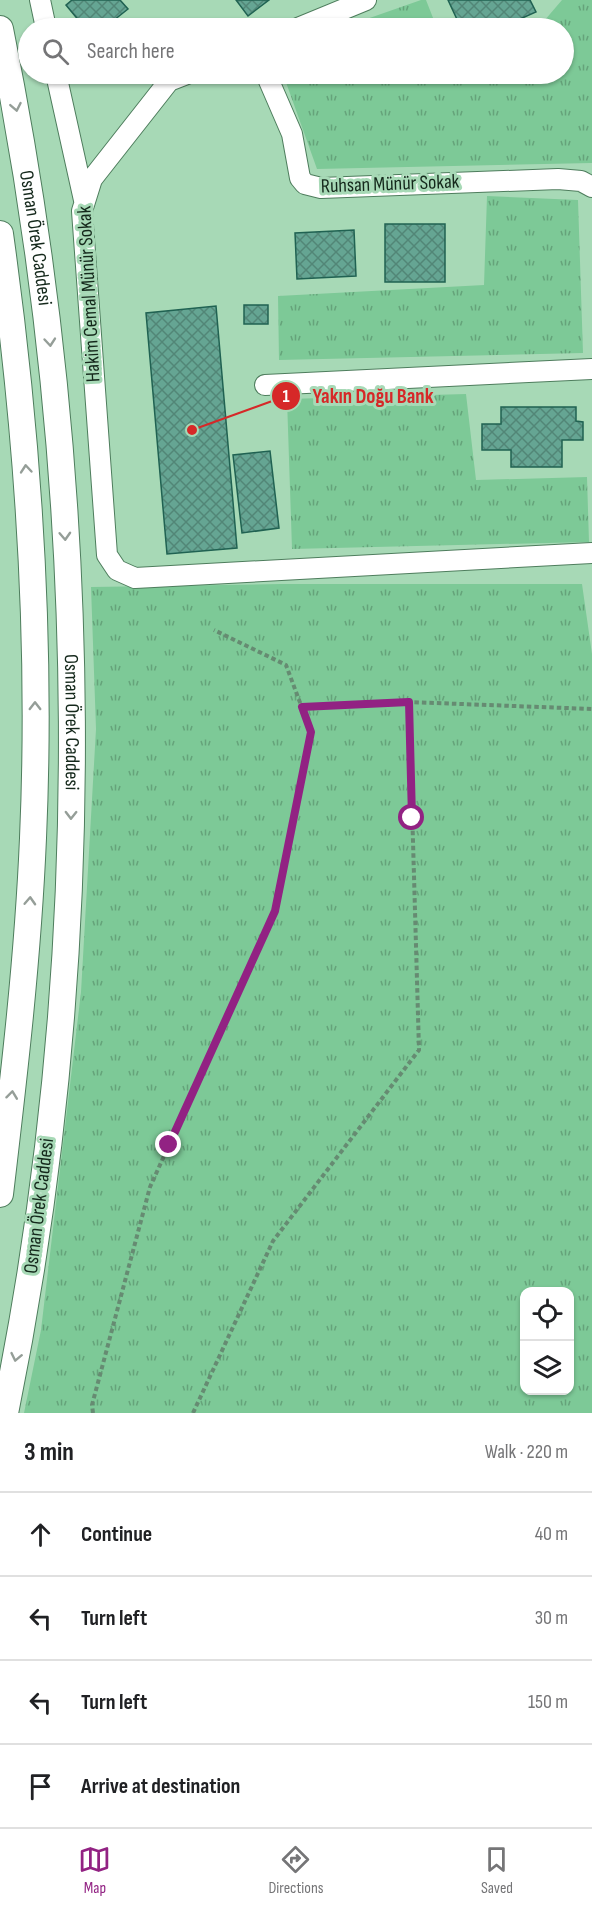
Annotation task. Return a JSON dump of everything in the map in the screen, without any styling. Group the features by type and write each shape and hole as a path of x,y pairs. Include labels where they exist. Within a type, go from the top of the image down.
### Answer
{"main road":[{"name":"Osman Örek Caddesi","path":"0,29 18,117 47,313 64,517 72,701 69,877 59,1042 28,1301 5,1413"},
{"name":"Osman Örek Caddesi","path":"0,234 11,313 30,519 35,706 33,836 27,953 0,1194"}],"street":[{"path":"40,0 44,18"},
{"path":"322,18 366,0"},
{"path":"58,84 84,200"},
{"name":"Hakim Cemal Münür Sokak","path":"167,84 92,179 84,200 81,220 107,555 117,570 135,578 592,553"},
{"name":"Ruhsan Münür Sokak","path":"270,84 292,134 300,178 308,186 321,188 558,179 581,181 592,187"},
{"path":"265,384 592,369"}],"path":[{"path":"93,1413 92,1405 150,1187 275,911 311,732 286,666 213,630"},
{"path":"302,707 409,702 592,709"},
{"path":"193,1413 273,1241 419,1050 409,702"}],"green space":[{"path":"426,0 433,18 370,18"},
{"path":"562,0 592,0 592,163 317,169 287,84 574,84 574,18 547,18"},
{"path":"487,196 578,200 583,353 279,360 278,296 484,285"},
{"path":"466,394 476,480 587,477 589,542 292,549 287,399"},
{"path":"281,584 582,584 592,654 592,1413 24,1413 41,1330 81,992 96,729 91,587"}],"building":[{"path":"72,0 120,0 128,9 117,18 77,18 66,5"},
{"path":"236,0 269,0 248,16"},
{"path":"448,0 530,0 536,12 522,18 456,18"},
{"path":"385,224 445,224 445,282 385,282"},
{"path":"354,230 356,276 297,279 295,233"},
{"path":"244,305 268,305 268,324 244,324"},
{"path":"216,306 237,548 167,554 146,313"},
{"path":"501,407 576,407 576,421 583,422 583,440 562,440 562,467 511,467 511,450 482,450 482,424 501,424"},
{"path":"270,451 279,528 242,533 233,455"}],"place":[{"name":"Yakın Doğu Bank","path":"192,430"}],"route":[{"path":"169,1145 275,911 311,732 302,707 409,702 412,818"}]}
